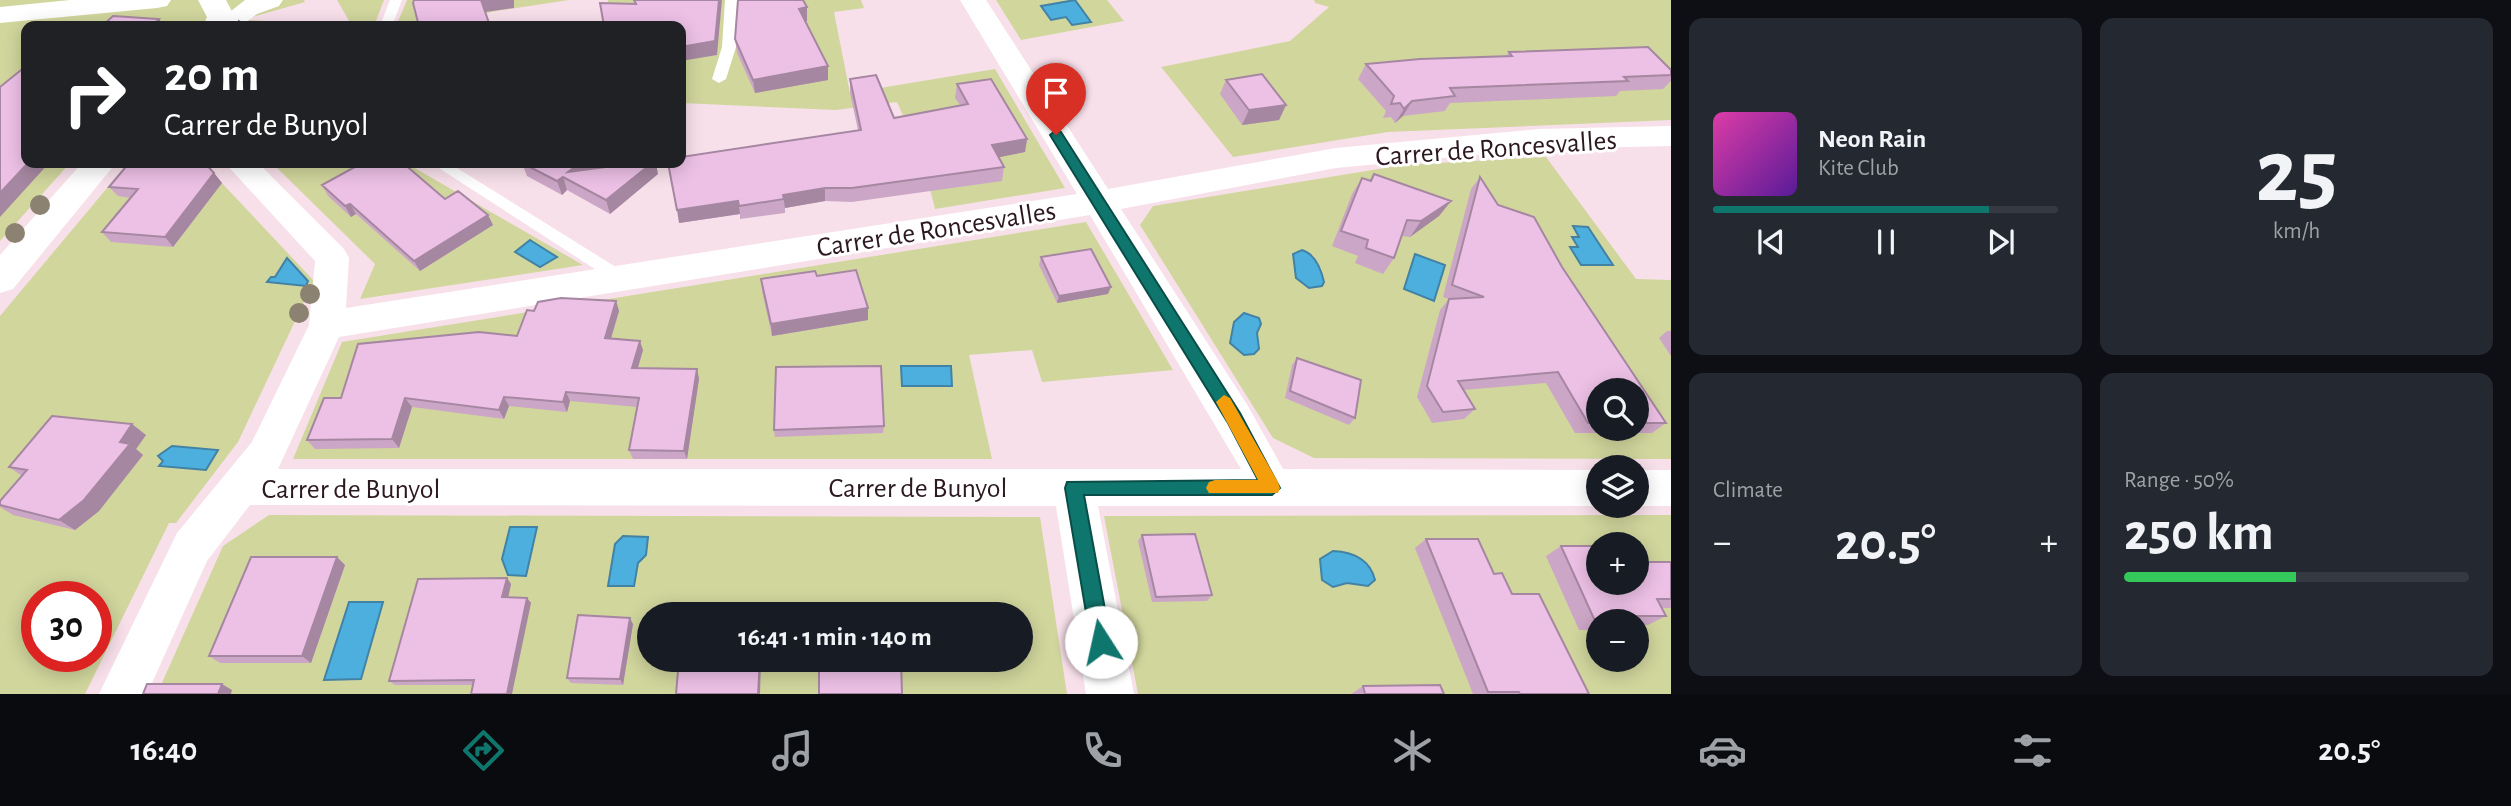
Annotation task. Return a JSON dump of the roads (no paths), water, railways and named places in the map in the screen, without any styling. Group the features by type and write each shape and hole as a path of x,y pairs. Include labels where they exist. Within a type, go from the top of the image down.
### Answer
{"street":[{"path":"0,15 157,0"},
{"path":"212,0 221,17 219,21"},
{"path":"231,21 248,8 270,0"},
{"path":"972,0 1234,418 1272,488"},
{"name":"Carrer de Roncesvalles","path":"327,325 1098,202 1336,158 1539,139 1671,136"},
{"path":"0,279 96,168"},
{"path":"122,694 192,547 266,454 327,325 332,258 245,168"},
{"name":"Carrer de Bunyol","path":"239,487 1586,488"},
{"path":"1074,488 1110,694"},
{"path":"1649,488 1671,488"}],"lane":[{"path":"388,21 396,0"},
{"path":"719,79 729,47 731,0"},
{"path":"446,168 621,278"}],"water":[{"path":"1075,0 1091,22 1072,25 1066,17 1051,20 1041,6"},
{"path":"1573,226 1588,227 1613,265 1581,265 1570,247 1578,247 1572,237 1579,237"},
{"path":"530,240 557,257 540,267 515,252"},
{"path":"1302,250 1317,263 1324,282 1322,286 1309,288 1296,278 1293,254"},
{"path":"1415,254 1445,265 1434,301 1404,289"},
{"path":"287,258 308,281 306,286 267,282 271,277 275,277"},
{"path":"1244,313 1259,318 1261,324 1257,333 1259,349 1254,354 1244,355 1230,343 1234,322"},
{"path":"901,366 951,366 952,386 902,386"},
{"path":"172,446 218,450 206,470 159,466 163,461 158,456"},
{"path":"510,527 537,527 526,576 508,575 502,559"},
{"path":"623,536 648,537 646,555 638,563 634,586 608,586 615,544"},
{"path":"1333,551 1360,558 1369,567 1375,580 1368,586 1347,583 1333,587 1322,580 1320,559"},
{"path":"349,602 383,602 361,679 324,680"}]}
